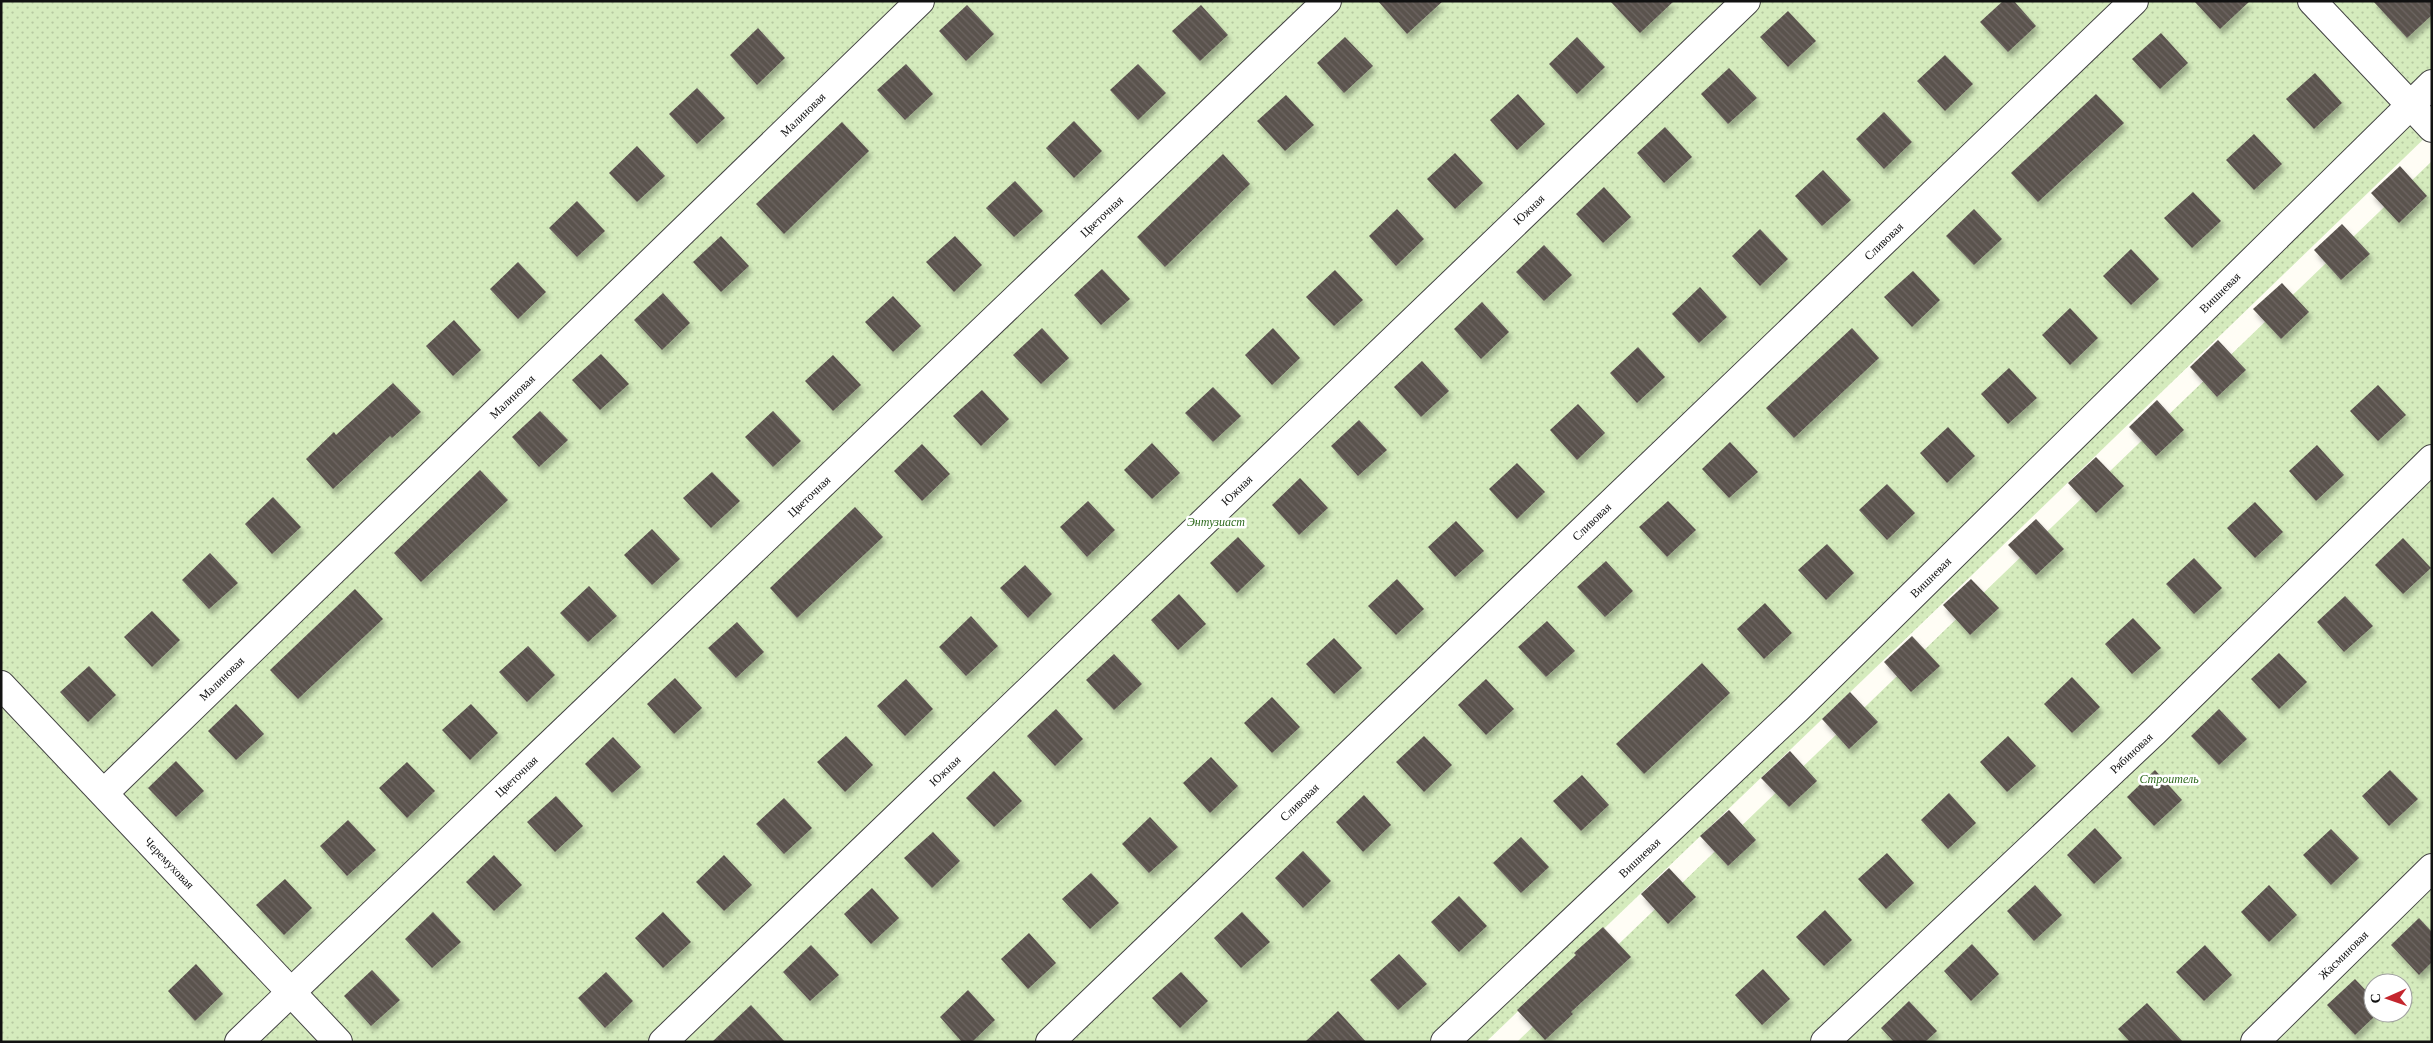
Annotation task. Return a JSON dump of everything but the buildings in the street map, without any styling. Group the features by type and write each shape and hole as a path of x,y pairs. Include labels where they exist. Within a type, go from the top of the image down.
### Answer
{"street":[{"name":"Малиновая","path":"104,793 920,1"},
{"name":"Цветочная","path":"239,1042 1327,1"},
{"name":"Южная","path":"663,1042 1746,1"},
{"name":"Сливовая","path":"1050,1042 2134,1"},
{"path":"2312,1 2432,128"},
{"name":"Вишневая","path":"1445,1042 1797,709 2432,84"},
{"name":"Рябиновая","path":"1826,1042 2155,730 2432,459"},
{"name":"Черемуховая","path":"1,685 338,1042"},
{"name":"Жасминовая","path":"2255,1042 2432,868"}],"green space":[{"name":"Энтузиаст","path":"1,1 2432,1 2432,131 1486,1042 1,1042"},
{"name":"Строитель","path":"2432,161 2432,1042 1517,1042"}]}
